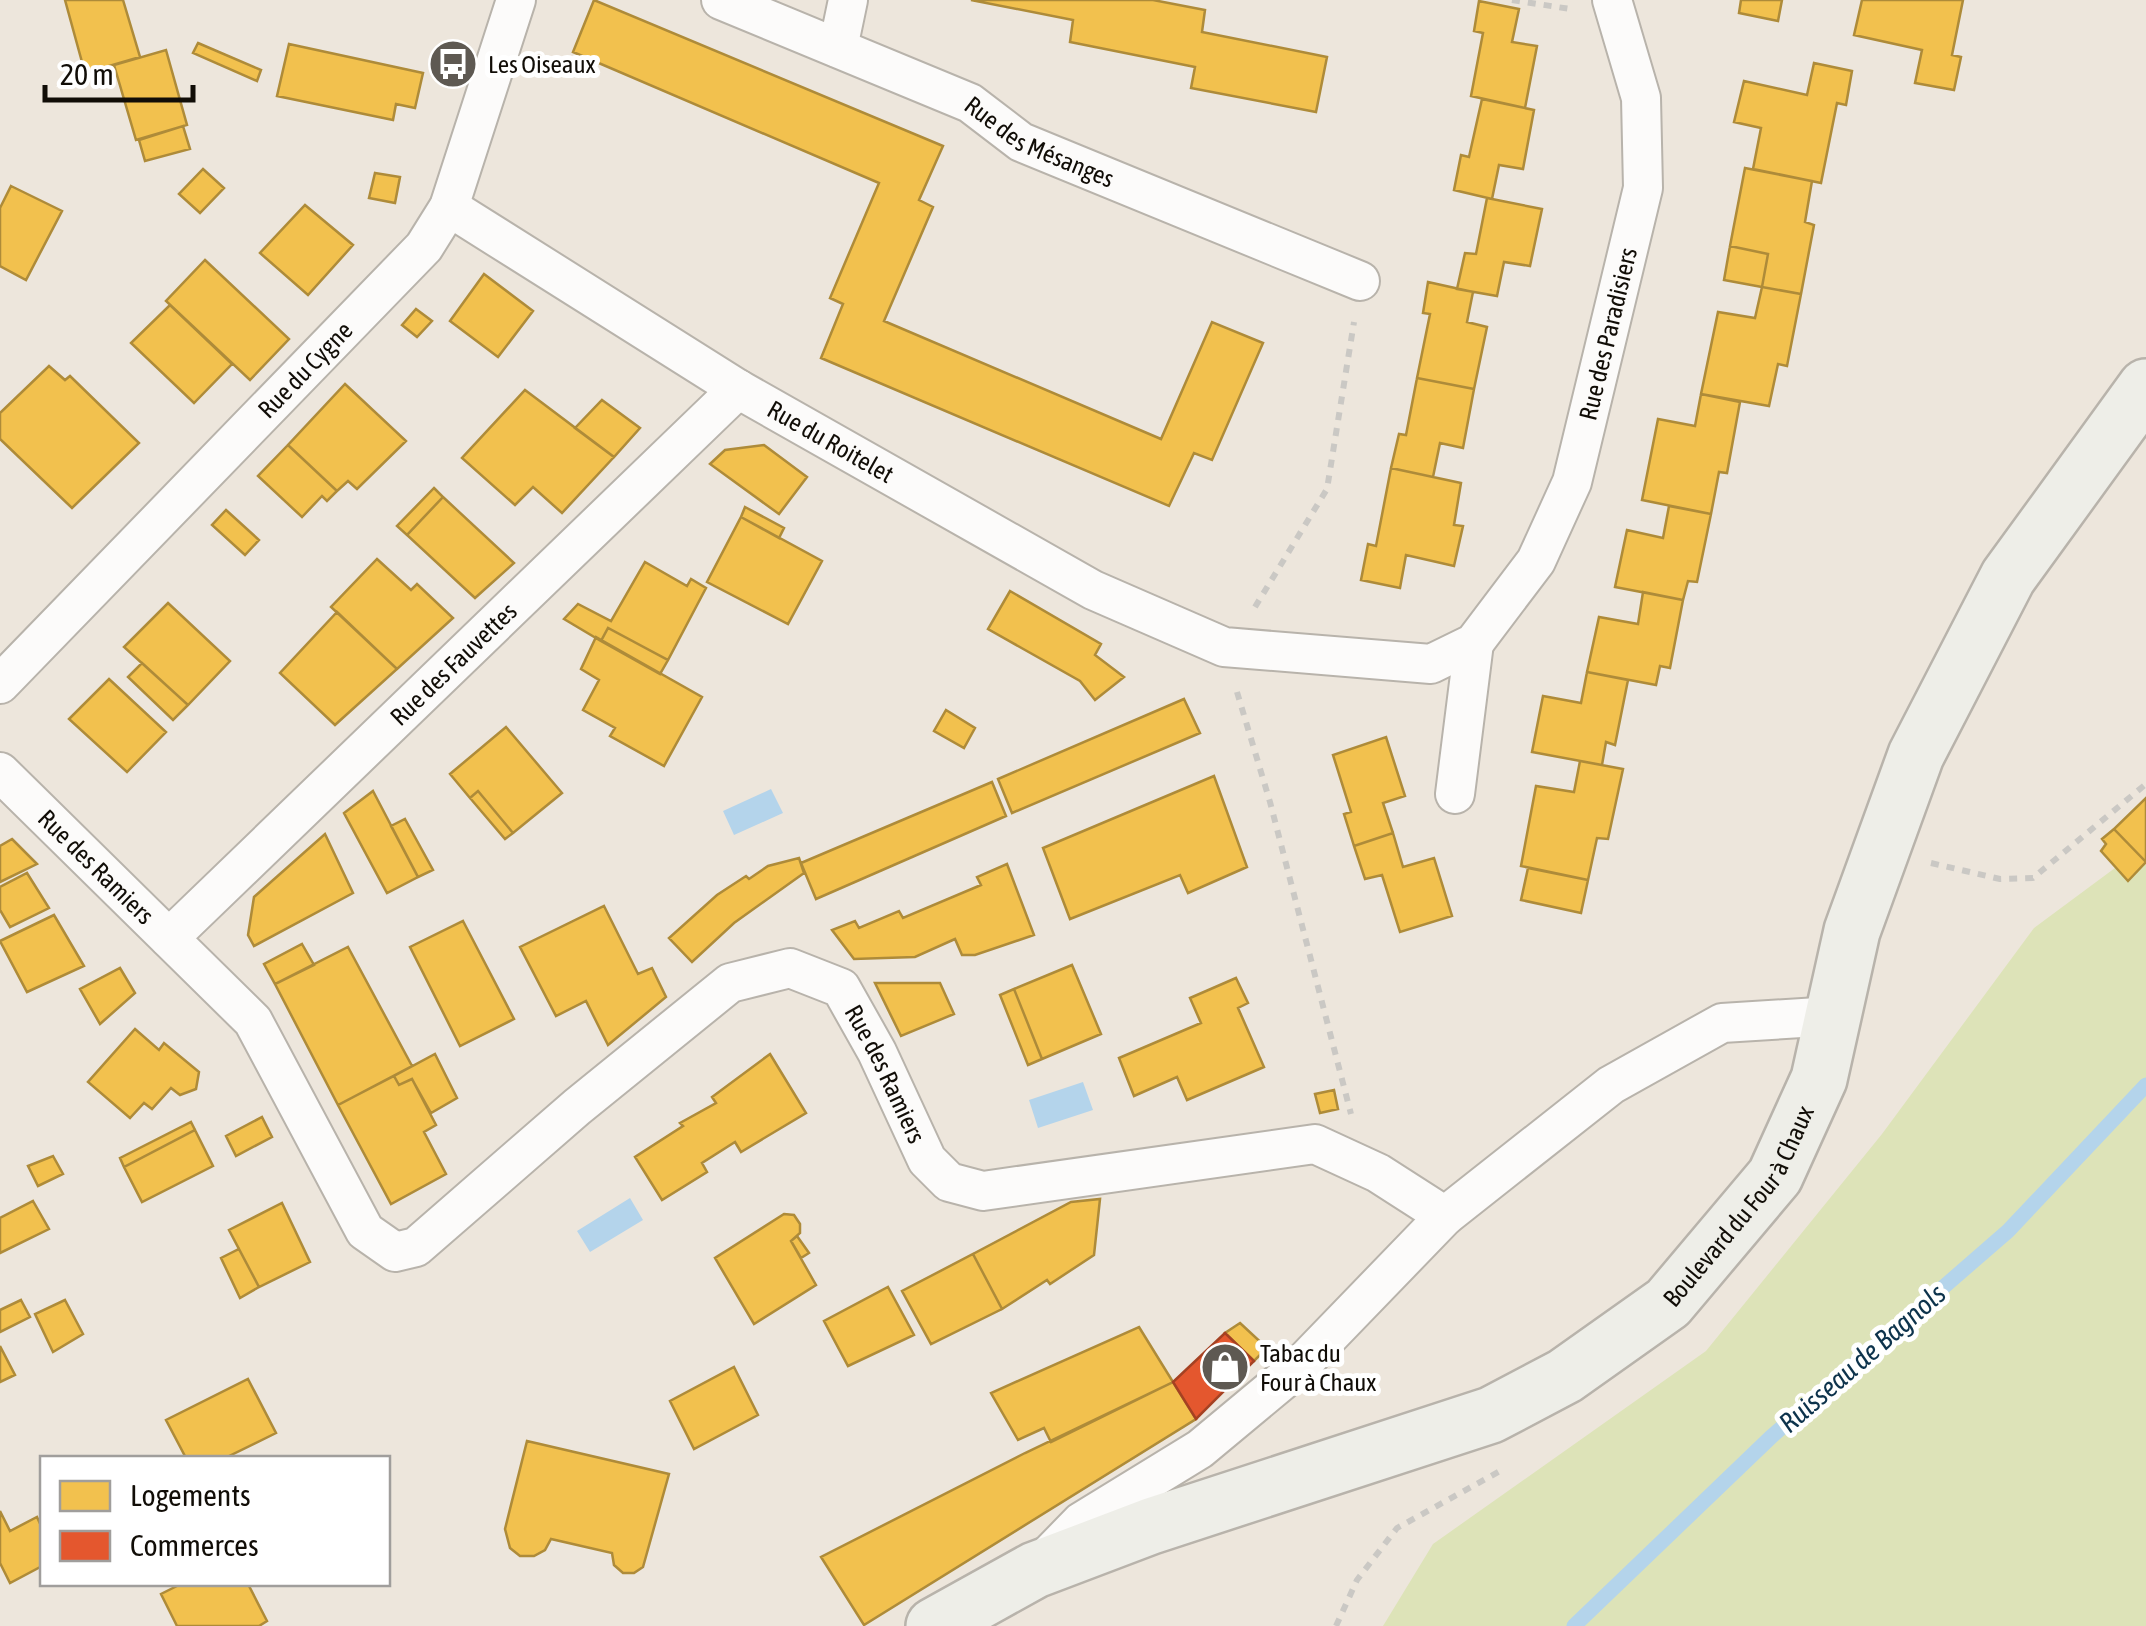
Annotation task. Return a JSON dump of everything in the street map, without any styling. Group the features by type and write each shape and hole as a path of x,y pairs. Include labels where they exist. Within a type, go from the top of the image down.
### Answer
{"street":[{"name":"Rue du Cygne","path":"0,684 424,247 450,207 516,0"},
{"name":"Rue des Mésanges","path":"721,0 970,104 1020,142 1360,281"},
{"path":"838,48 848,0"},
{"name":"Rue des Paradisiers","path":"1236,634 1431,664 1474,643 1536,561 1572,482 1643,188 1641,98 1614,8"},
{"name":"Rue du Roitelet","path":"450,207 738,389 1092,590 1236,634"},
{"name":"Boulevard du Four à Chaux","path":"934,1626 1036,1570 1151,1526 1491,1415 1565,1376 1668,1303 1775,1176 1820,1079 1852,930 1916,755 2008,577 2146,387"},
{"name":"Rue des Fauvettes","path":"169,938 738,389"},
{"path":"1456,794 1474,643"},
{"name":"Rue des Ramiers","path":"0,772 253,1021 364,1231 395,1252 416,1247 577,1106 730,983 790,968 841,988 877,1052 927,1160 950,1182 983,1191 1315,1144 1378,1172 1445,1216"},
{"path":"1036,1570 1082,1522 1200,1449 1301,1365 1445,1216 1612,1085 1722,1024 1834,1016"}],"path":[{"path":"1512,0 1614,8"},
{"path":"1352,1118 1270,802 1236,634 1327,489 1360,281"},
{"path":"1881,851 2000,879 2033,878 2146,784"}],"green space":[{"path":"2146,845 2146,1626 1383,1626 1433,1544 1706,1351 1882,1134 2034,928"}],"water":[{"path":"771,789 783,813 734,835 723,811"},
{"path":"1083,1082 1093,1110 1038,1128 1029,1100"},
{"path":"630,1198 643,1220 590,1252 577,1231"}],"building: Logements":[{"path":"65,0 123,0 140,57 85,73"},
{"path":"594,0 943,146 919,200 933,207 884,321 1161,439 1212,322 1263,343 1212,460 1194,453 1169,506 821,358 843,304 830,298 879,183 573,52"},
{"path":"971,0 1153,0 1205,10 1202,32 1327,57 1316,112 1191,88 1195,67 1070,42 1073,20"},
{"path":"1741,0 1782,0 1778,21 1739,13"},
{"path":"1862,0 1963,0 1952,55 1961,57 1954,90 1915,83 1922,50 1854,35"},
{"path":"1479,1 1519,9 1512,42 1537,46 1525,108 1471,96 1483,33 1474,31"},
{"path":"198,43 261,70 257,81 193,53"},
{"path":"289,44 423,73 415,108 396,104 393,120 277,96"},
{"path":"166,50 187,125 136,140 114,65"},
{"path":"1814,63 1852,71 1846,105 1837,103 1821,183 1753,169 1761,128 1734,122 1744,81 1807,95"},
{"path":"1482,99 1534,110 1523,169 1499,165 1492,199 1454,190 1461,155 1469,157"},
{"path":"183,126 190,149 145,161 139,140"},
{"path":"1745,168 1812,181 1805,222 1814,225 1801,294 1762,287 1768,254 1730,246"},
{"path":"203,169 224,188 200,213 179,194"},
{"path":"375,173 400,177 395,203 369,198"},
{"path":"11,186 62,211 26,280 0,266 0,208"},
{"path":"1487,198 1542,209 1530,266 1504,262 1497,296 1457,289 1465,253 1476,254"},
{"path":"305,205 353,245 308,295 260,253"},
{"path":"1730,246 1768,254 1762,287 1724,280"},
{"path":"205,260 289,339 250,380 166,301"},
{"path":"484,274 533,311 498,357 450,321"},
{"path":"1428,282 1473,292 1467,322 1487,327 1474,389 1417,378 1430,314 1423,313"},
{"path":"1762,287 1801,294 1787,366 1778,364 1769,406 1701,394 1718,312 1755,318"},
{"path":"170,305 232,364 194,403 131,343"},
{"path":"416,309 432,321 417,337 402,325"},
{"path":"49,366 65,380 70,376 139,443 72,508 0,439 0,413"},
{"path":"1417,378 1474,389 1463,448 1440,443 1433,477 1391,468 1399,434 1406,435"},
{"path":"345,384 406,441 357,489 348,481 337,491 288,445"},
{"path":"525,390 614,457 562,513 533,487 515,505 462,458"},
{"path":"1701,394 1740,402 1727,473 1719,472 1711,514 1642,500 1658,419 1695,426"},
{"path":"602,400 640,428 614,457 575,428"},
{"path":"288,445 337,491 327,501 322,496 302,517 258,476"},
{"path":"764,445 807,477 779,514 710,464 725,450"},
{"path":"1391,468 1461,483 1454,525 1463,526 1454,566 1406,555 1400,588 1361,580 1368,544 1376,546"},
{"path":"434,488 443,497 407,535 397,526"},
{"path":"443,497 514,563 475,598 407,535"},
{"path":"1669,506 1711,514 1697,582 1688,581 1683,600 1615,587 1627,530 1663,538"},
{"path":"745,507 784,528 779,538 741,517"},
{"path":"226,510 259,540 245,555 212,525"},
{"path":"741,517 822,561 788,624 707,582"},
{"path":"377,559 411,590 417,584 453,618 397,669 331,607"},
{"path":"645,562 687,586 691,579 706,588 668,660 608,628 601,641 564,619 578,604 611,621"},
{"path":"1010,591 1101,644 1095,655 1124,677 1095,700 1080,681 988,629"},
{"path":"1643,592 1683,600 1670,668 1660,666 1656,685 1587,672 1599,617 1638,624"},
{"path":"168,603 230,661 188,705 124,647"},
{"path":"337,612 397,669 335,725 280,673"},
{"path":"608,628 668,660 660,674 601,641"},
{"path":"596,637 702,697 664,766 610,736 615,728 583,710 599,680 581,669"},
{"path":"142,663 188,705 173,720 128,677"},
{"path":"1587,672 1628,680 1615,745 1606,742 1602,765 1532,752 1543,696 1581,703"},
{"path":"109,679 166,732 127,772 69,719"},
{"path":"1184,699 1200,733 1012,813 998,779"},
{"path":"946,710 975,728 964,748 934,731"},
{"path":"506,727 562,793 513,833 478,791 470,798 450,774"},
{"path":"1386,737 1405,796 1383,803 1393,833 1354,846 1344,814 1351,812 1333,755"},
{"path":"1580,761 1623,769 1608,839 1597,838 1588,880 1521,866 1536,786 1574,792"},
{"path":"1214,776 1247,867 1188,893 1180,875 1070,919 1043,848"},
{"path":"992,782 1006,816 816,899 801,863"},
{"path":"373,791 418,877 387,893 344,813"},
{"path":"478,791 513,833 505,839 470,798"},
{"path":"2146,798 2146,862 2114,829"},
{"path":"405,819 433,870 418,877 391,826"},
{"path":"2114,829 2146,862 2128,881 2101,851 2106,844 2102,839"},
{"path":"1393,833 1403,867 1434,858 1452,916 1400,932 1382,875 1365,879 1354,846"},
{"path":"325,834 353,893 254,946 248,935 254,897"},
{"path":"12,839 37,864 0,882 0,846"},
{"path":"799,858 804,873 734,923 692,962 669,938 717,895 746,876 749,879 768,866"},
{"path":"1007,864 1034,935 975,955 962,955 955,939 915,957 854,959 832,930 855,921 859,928 899,911 903,918 981,885 977,877"},
{"path":"1528,868 1588,880 1581,913 1521,900"},
{"path":"27,873 49,908 10,927 0,910 0,887"},
{"path":"604,906 638,974 652,968 666,997 608,1045 586,1001 556,1016 520,947"},
{"path":"54,915 84,966 27,992 0,941"},
{"path":"463,921 514,1019 460,1046 410,947"},
{"path":"302,944 314,965 275,984 264,964"},
{"path":"348,947 412,1066 338,1105 275,984"},
{"path":"1072,965 1101,1034 1042,1059 1014,989"},
{"path":"120,968 135,993 100,1024 80,989"},
{"path":"1236,978 1248,1003 1238,1008 1264,1067 1187,1100 1177,1077 1134,1096 1119,1058 1201,1023 1190,998"},
{"path":"875,983 940,983 954,1014 901,1036"},
{"path":"1014,989 1042,1059 1028,1065 1000,995"},
{"path":"135,1029 159,1050 164,1043 199,1072 196,1089 180,1095 171,1088 152,1109 144,1103 130,1118 88,1082"},
{"path":"435,1054 457,1098 431,1113 412,1079 399,1085 394,1076"},
{"path":"770,1054 806,1113 741,1152 735,1142 702,1163 707,1172 662,1200 635,1157 683,1126 680,1123 716,1103 712,1097"},
{"path":"394,1076 399,1085 412,1079 436,1125 424,1132 446,1174 391,1204 338,1105"},
{"path":"1334,1090 1338,1109 1320,1113 1315,1094"},
{"path":"262,1117 272,1137 236,1156 226,1136"},
{"path":"191,1122 195,1130 124,1167 120,1158"},
{"path":"195,1130 213,1166 142,1202 124,1167"},
{"path":"53,1156 63,1174 38,1186 28,1166"},
{"path":"1100,1199 1094,1255 1002,1309 973,1254 1071,1202"},
{"path":"33,1201 49,1229 0,1253 0,1218"},
{"path":"282,1203 310,1262 259,1287 229,1230"},
{"path":"784,1214 794,1215 800,1224 800,1233 791,1241 816,1285 754,1324 715,1258"},
{"path":"797,1236 809,1253 801,1258 791,1241"},
{"path":"239,1249 259,1287 240,1298 221,1258"},
{"path":"973,1254 1002,1309 931,1344 902,1291"},
{"path":"888,1287 914,1335 848,1366 824,1321"},
{"path":"21,1300 30,1317 0,1332 0,1310"},
{"path":"65,1300 83,1334 53,1352 35,1314"},
{"path":"1240,1323 1267,1348 1254,1361 1225,1333"},
{"path":"1139,1327 1173,1382 1051,1442 1044,1428 1018,1440 991,1393"},
{"path":"0,1346 15,1375 0,1382"},
{"path":"734,1367 758,1415 694,1449 670,1401"},
{"path":"248,1379 276,1433 229,1456 185,1456 166,1420"},
{"path":"1173,1382 1196,1419 864,1625 821,1557"},
{"path":"527,1441 669,1474 643,1567 634,1573 623,1573 614,1565 612,1553 551,1539 545,1550 534,1556 520,1556 510,1548 505,1529"},
{"path":"0,1511 10,1531 37,1517 40,1567 10,1583 0,1563"},
{"path":"177,1586 249,1586 267,1621 259,1626 177,1626 161,1594"}],"building: Commerces":[{"path":"1225,1333 1254,1361 1196,1419 1173,1382"}],"waterway":[{"name":"Ruisseau de Bagnols","path":"1574,1626 1771,1437 2008,1231 2146,1085"}],"place":[{"name":"Les Oiseaux","path":"453,64"},
{"name":"Tabac du Four à Chaux","path":"1225,1367"}]}
